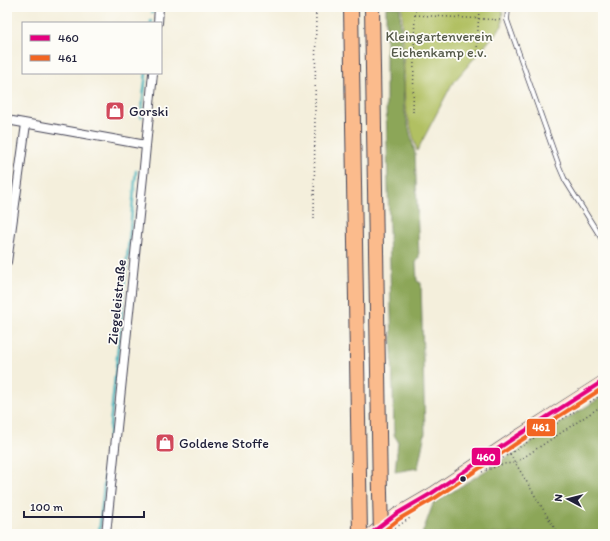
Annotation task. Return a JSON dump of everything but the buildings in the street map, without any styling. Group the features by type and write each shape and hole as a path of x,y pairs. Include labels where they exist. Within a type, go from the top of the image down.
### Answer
{"highway":[{"path":"351,7 360,534"},
{"path":"372,7 381,534"}],"main road":[{"path":"370,534 396,514 432,493 603,381"}],"street":[{"path":"158,22 159,7"},
{"name":"Ziegeleistraße","path":"106,534 153,74"},
{"path":"7,120 146,145"},
{"path":"7,262 26,124"}],"lane":[{"path":"508,9 507,20 559,166 565,180 603,241"}],"path":[{"path":"314,219 316,7"},
{"path":"412,112 415,7"},
{"path":"477,51 479,7"},
{"path":"415,16 507,20"},
{"path":"586,404 603,394"},
{"path":"482,472 503,464 515,463 603,405"},
{"path":"558,534 510,454 580,408"}],"green space":[{"path":"386,7 400,7 404,108 415,153 419,257 416,263 417,281 421,283 425,433 418,468 395,472 398,441 394,435 386,104"},
{"name":"Kleingartenverein Eichenkamp e.v.","path":"402,7 503,7 502,26 452,84 417,151 405,107"},
{"path":"603,396 603,534 422,534 433,504"}],"waterway":[{"path":"152,7 152,13"},
{"path":"141,117 146,74"},
{"path":"99,534 136,171"}],"transit line":[{"name":"460","path":"370,534 396,514 432,493 603,381"},
{"name":"461","path":"380,534 399,519 435,498 603,388"}],"place":[{"name":"Gorski","path":"115,111"},
{"name":"Goldene Stoffe","path":"165,443"}]}
